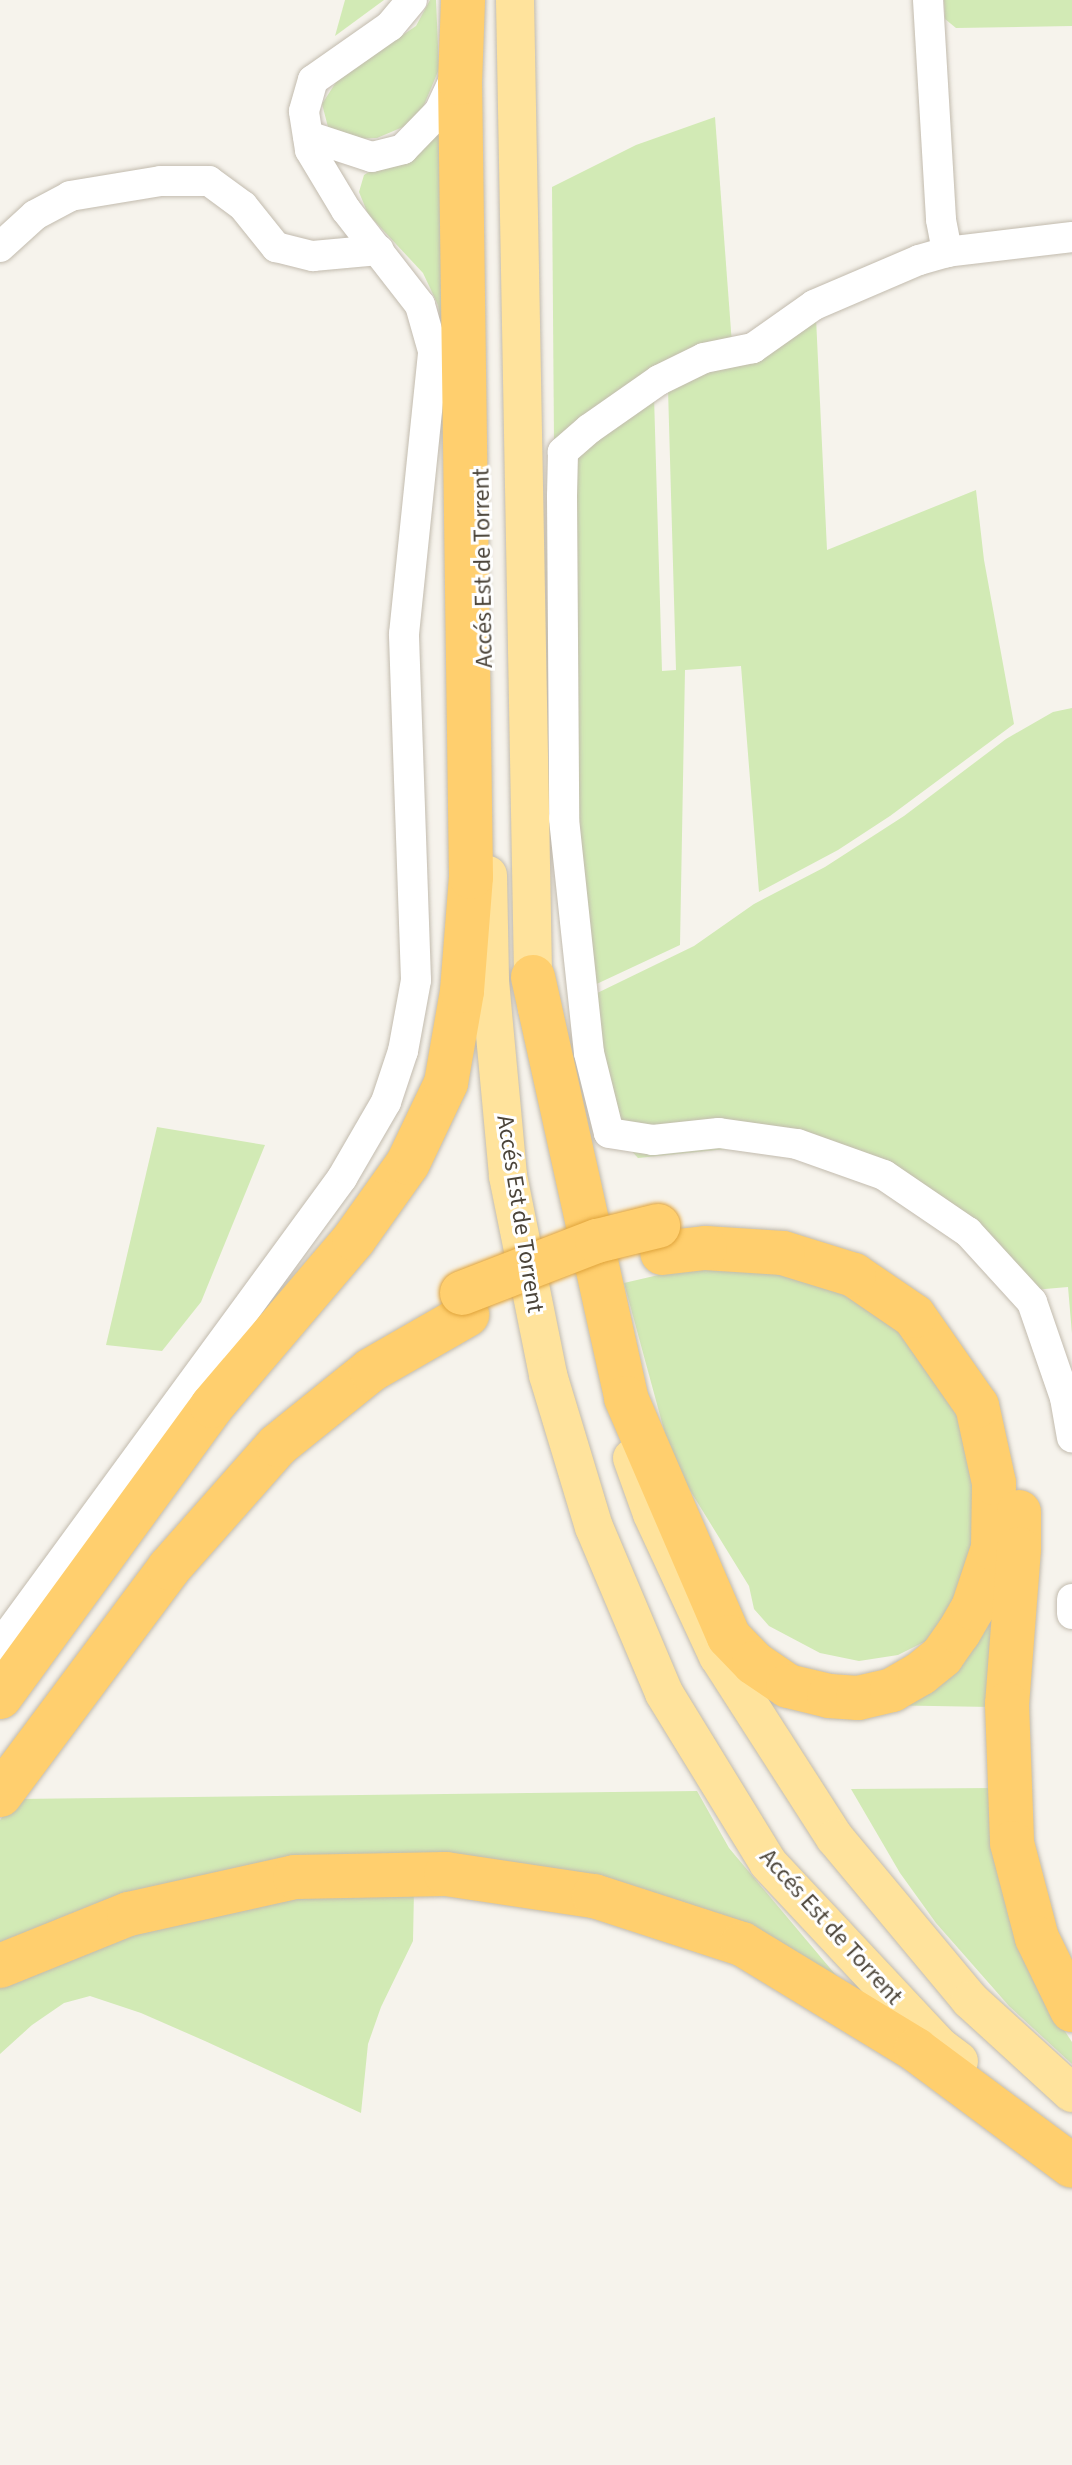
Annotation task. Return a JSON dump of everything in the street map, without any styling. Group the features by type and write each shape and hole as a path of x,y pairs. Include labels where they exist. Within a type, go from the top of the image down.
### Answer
{"highway":[{"path":"0,1697 212,1406 354,1239 408,1163 446,1083 462,991 471,877 460,64 463,0"},
{"path":"533,977 626,1398 729,1637 754,1663 788,1686 829,1696 858,1698 892,1690 920,1674 942,1656 973,1608 993,1548 994,1483 977,1406 914,1316 854,1275 783,1253 705,1248 660,1240"},
{"path":"0,1754 144,1558 256,1436 356,1352 597,1241 660,1240 775,1226 861,1254 937,1304 995,1396 1018,1484 1019,1549 1007,1704 1012,1843 1037,1938 1072,2010"},
{"path":"0,1795 169,1568 278,1445 371,1370 465,1304"},
{"path":"0,1966 129,1914 295,1877 446,1874 594,1896 742,1944 916,2050 1072,2166"}],"main road":[{"name":"Accés Est de Torrent","path":"473,0 490,981 508,1176 548,1375 594,1527 664,1693 768,1863 939,2046 1072,2149"},
{"name":"Accés Est de Torrent","path":"515,0 533,977 555,1170 600,1362 652,1514 718,1656 835,1838 970,2000 1072,2093"}],"street":[{"path":"0,1645 342,1178 386,1102 403,1051 416,980 404,634 433,351 420,305 346,210 310,150 304,111 313,80 390,26 412,0"},
{"path":"928,0 941,220 947,252"},
{"path":"308,136 372,157 403,149 439,112 460,64"},
{"path":"346,210 348,183 372,157"},
{"path":"0,247 35,215 70,196 161,181 209,181 243,206 276,247 313,256 379,250"},
{"path":"1072,237 947,252 862,282 814,305 753,348 704,358 659,380 589,429 563,452 564,819 589,1053 609,1133 653,1140 719,1133 797,1144 884,1175 968,1232 1032,1302 1065,1398 1072,1437"},
{"path":"1072,1599 1072,1614"}],"green space":[{"path":"345,0 384,0 335,36"},
{"path":"430,0 436,0 439,69 422,110 410,124 377,138 354,139 328,127 322,104 338,79 416,26"},
{"path":"944,0 1072,0 1072,26 956,28 945,19"},
{"path":"715,117 732,344 554,441 552,187 636,145"},
{"path":"445,125 449,358 438,305 423,273 368,214 359,192 364,175"},
{"path":"816,318 827,550 976,490 984,560 1014,724 890,816 838,850 759,892 741,666 685,670 680,945 588,988 568,608 571,505 579,451 654,396 662,671 676,670 668,389"},
{"path":"1072,708 1072,1334 1068,1287 1011,1292 983,1258 910,1199 821,1162 746,1147 638,1158 616,1134 589,997 694,946 754,904 825,867 904,816 1006,739 1053,712"},
{"path":"157,1127 265,1145 201,1302 162,1351 106,1345"},
{"path":"693,1267 811,1277 895,1323 962,1411 979,1465 974,1559 938,1635 898,1655 859,1661 820,1653 769,1626 754,1609 749,1586 683,1479 667,1441 624,1283"},
{"path":"1003,1582 991,1707 876,1705"},
{"path":"992,1788 1047,2004 1072,2042 1072,2064 1009,2006 936,1923 900,1873 851,1789"},
{"path":"697,1791 729,1848 845,1986 461,1861 0,1953 0,1820 16,1799"},
{"path":"414,1890 413,1941 381,2007 368,2044 361,2113 141,2013 90,1996 64,2003 32,2025 0,2054 0,1984 120,1930 254,1899"}]}
